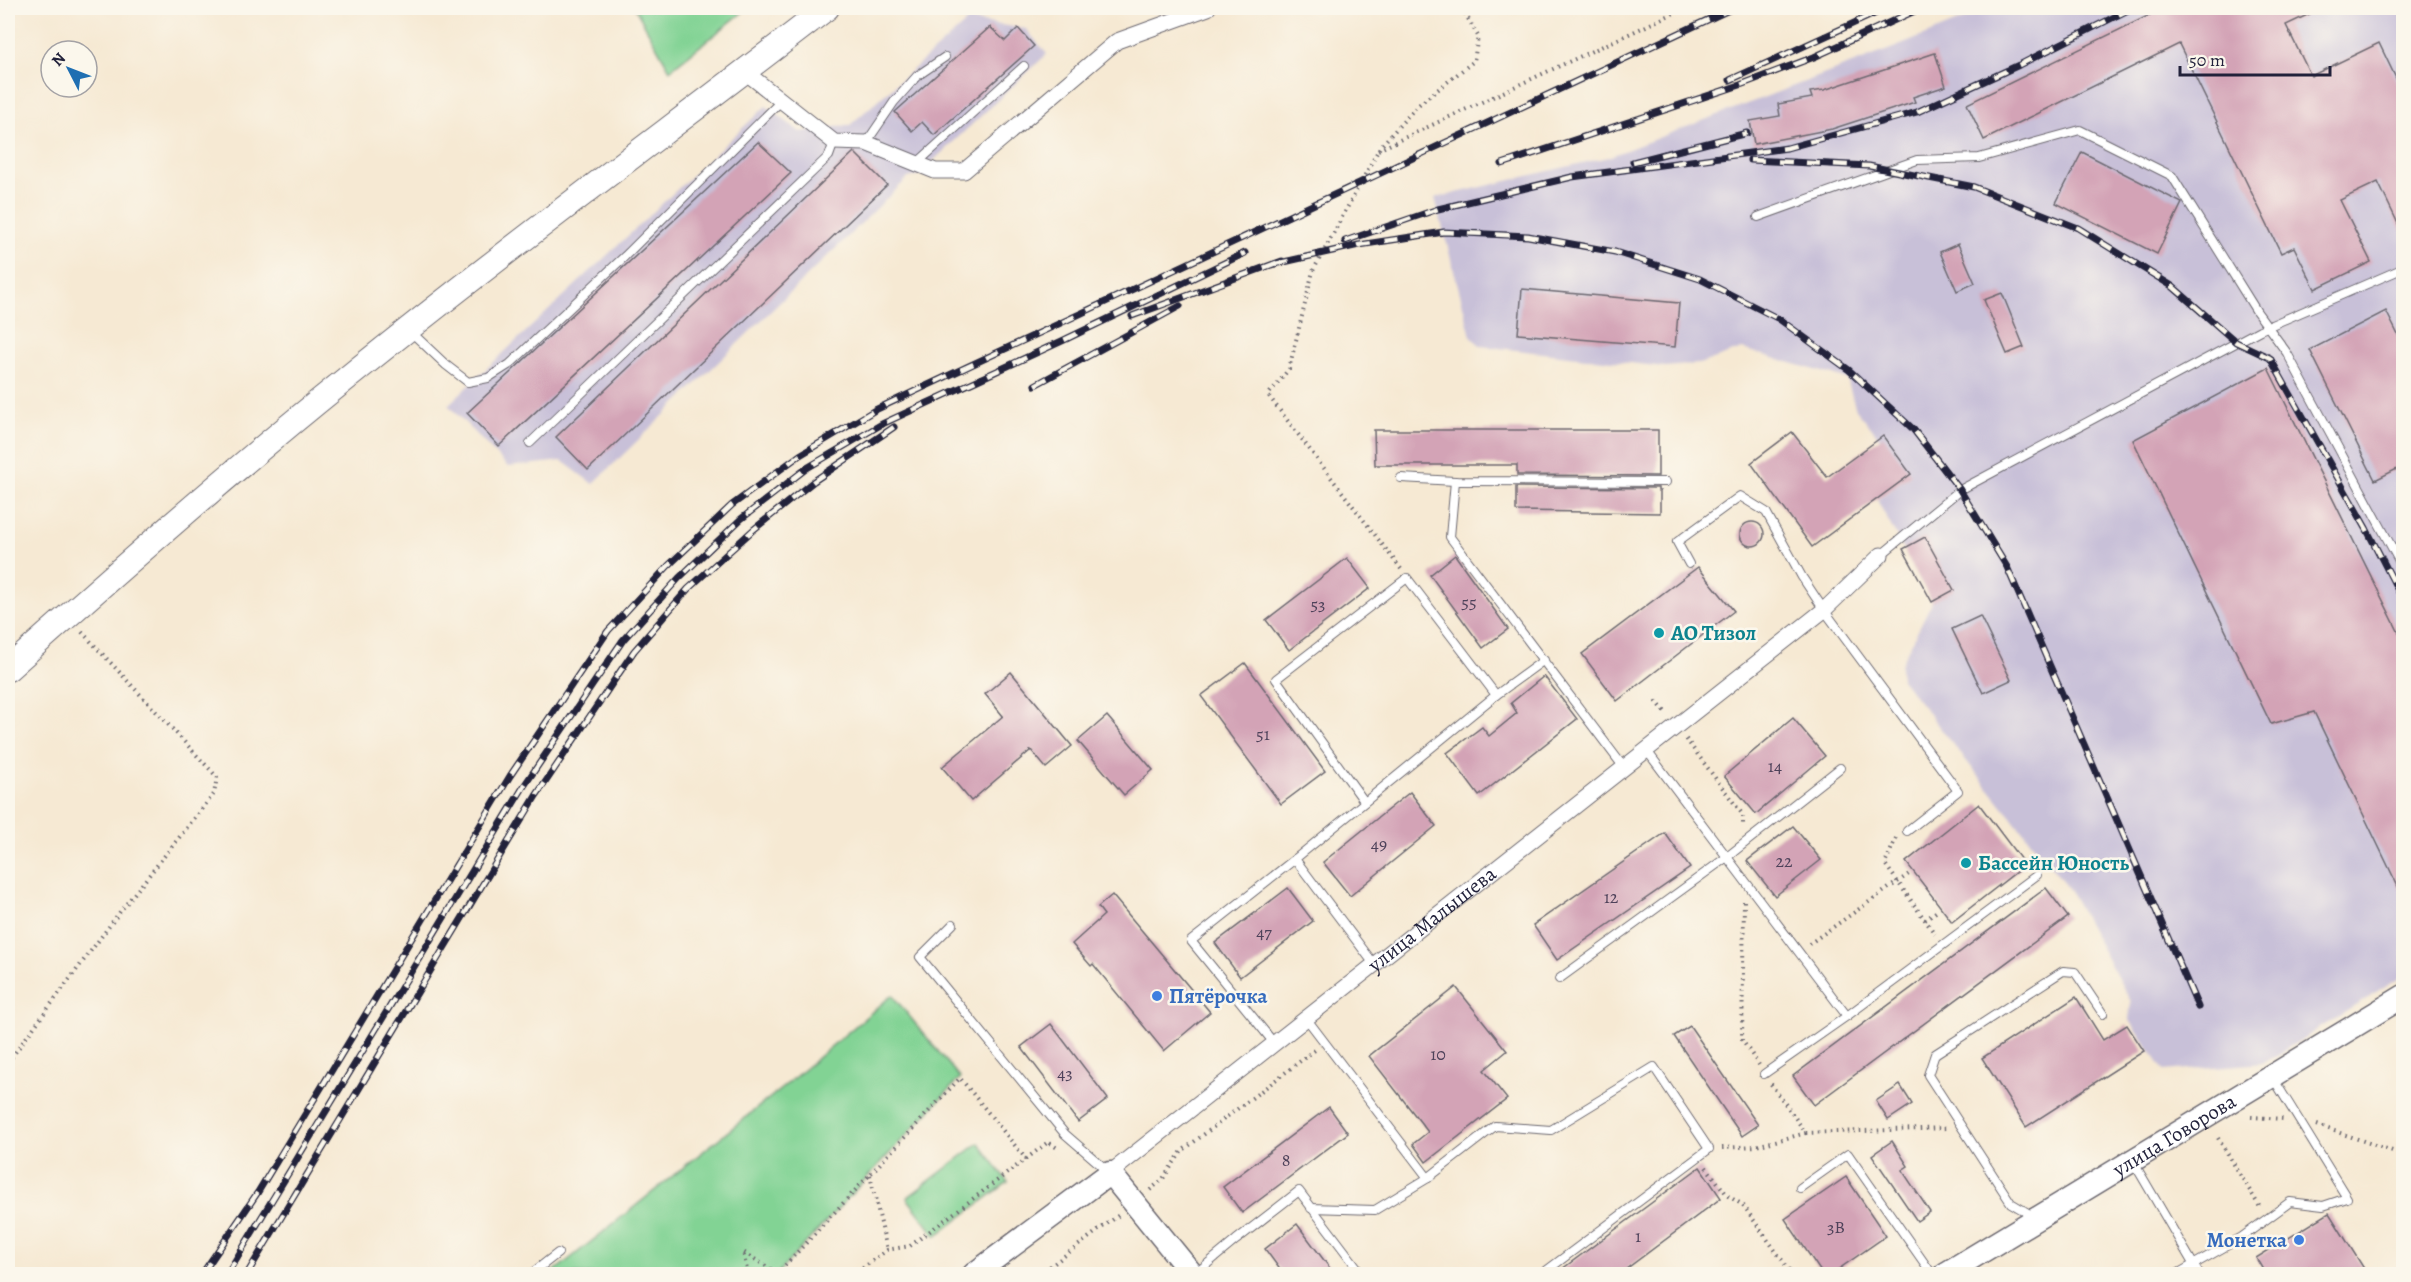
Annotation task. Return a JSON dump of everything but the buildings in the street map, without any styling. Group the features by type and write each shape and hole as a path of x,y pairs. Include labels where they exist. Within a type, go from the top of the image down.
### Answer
{"main road":[{"path":"8,669 198,502 341,382 827,8"},
{"name":"улица Говорова","path":"1945,1275 2403,996"},
{"path":"1110,1173 1194,1275"},
{"name":"улица Малышева","path":"974,1275 1110,1173"}],"street":[{"path":"744,71 834,142 866,143 934,171 964,171 1117,41 1208,8"},
{"name":"улица Малышева","path":"1110,1173 1824,610 1881,555"}],"lane":[{"path":"866,143 894,102 917,76 945,57"},
{"path":"916,164 1024,66"},
{"path":"409,330 468,382 488,378 510,364 563,315 782,100"},
{"path":"1758,217 1917,160 1979,158 2080,130 2172,176 2267,326 2287,353 2403,570"},
{"path":"530,443 829,156 834,142"},
{"path":"1881,555 1960,490 2267,326 2403,268"},
{"path":"1401,478 1455,481 1666,482"},
{"path":"1455,481 1450,537 1625,769"},
{"path":"1689,564 1677,542 1740,496 1766,512 1802,577 1824,610 1958,791 1907,831"},
{"path":"1364,801 1276,679 1407,578 1496,695"},
{"path":"1274,1043 1191,941 1496,695 1544,660"},
{"path":"1647,751 1847,1016"},
{"path":"1559,979 1743,845 1840,768"},
{"path":"1294,858 1374,964"},
{"path":"1764,1074 1847,1016 2037,875"},
{"path":"953,924 920,957 1065,1134 1110,1173"},
{"path":"2038,1218 2012,1203 1928,1075 1935,1054 2063,971 2075,972 2103,1014"},
{"path":"1306,1018 1428,1178"},
{"path":"1311,1208 1375,1210 1428,1178 1495,1126 1551,1130 1654,1067 1709,1149 1542,1275"},
{"path":"2177,1275 2242,1237 2290,1202 2323,1206 2347,1198 2272,1076"},
{"path":"1800,1188 1848,1154 1932,1275"},
{"path":"2133,1161 2199,1275"},
{"path":"1194,1275 1299,1191 1362,1275"},
{"path":"531,1275 558,1253"}],"path":[{"path":"1407,578 1268,395 1289,369 1313,271 1378,150 1417,106 1474,61 1478,36 1462,8"},
{"path":"1378,150 1685,8"},
{"path":"8,1062 122,909 214,794 217,777 67,616"},
{"path":"1656,701 1743,815 1743,845"},
{"path":"1907,831 1895,839 1885,864 1943,945"},
{"path":"1799,952 1909,874"},
{"path":"1744,879 1742,1040 1806,1133"},
{"path":"1925,920 1937,911"},
{"path":"1040,1275 1162,1180 1182,1151 1324,1042"},
{"path":"748,1275 743,1252 779,1274 960,1078 1026,1159"},
{"path":"2251,1117 2308,1121 2403,1155"},
{"path":"1709,1149 1756,1146 1806,1133 1961,1127"},
{"path":"2218,1138 2267,1219"},
{"path":"855,1275 887,1250 910,1246 1048,1142 1068,1154"},
{"path":"1698,1157 1728,1196 1743,1205 1792,1275"},
{"path":"870,1175 887,1250"}],"shaded area":[{"path":"1992,8 2403,8 2403,976 2264,1063 2164,1071 2129,1019 2131,1002 2068,888 1901,679 1900,666 1932,602 1877,500 1911,474 1856,410 1847,379 1742,349 1699,364 1665,367 1481,346 1471,336 1435,198 1608,157"},
{"path":"969,20 1026,29 1047,54 917,176 908,178 593,484 562,461 508,467 448,405 766,106 800,132 850,125"}],"green space":[{"path":"635,8 748,8 670,70"},
{"path":"892,995 960,1078 777,1274 551,1274 782,1088"},
{"path":"979,1143 1008,1182 936,1236 907,1198"}],"railway":[{"path":"202,1274 258,1192 510,776 608,631 668,566 732,505 800,455 875,410 1733,8"},
{"path":"1730,80 1887,8"},
{"path":"1502,164 1740,85 1814,57 1921,8"},
{"path":"1345,241 1438,209 1572,177 1787,148 1917,112 2019,65 2132,8"},
{"path":"1633,162 1747,133"},
{"path":"1750,160 1869,166 1974,187 2078,228 2172,286 2236,342 2270,358 2366,528 2404,602"},
{"path":"1275,264 1359,245 1444,232 1528,236 1615,252 1700,279 1779,319 1849,370 1913,429 1960,490 2007,567 2198,1007"},
{"path":"227,1274 524,786 623,640 679,578 741,519 807,468 882,424 1245,253"},
{"path":"1132,316 1282,261"},
{"path":"1035,385 1180,306"},
{"path":"247,1274 536,796 634,651 688,589 753,530 814,481 894,427"}],"place":[{"name":"АО Тизол","path":"1659,633"},
{"name":"Бассейн Юность","path":"1966,863"},
{"name":"Пятёрочка","path":"1157,996"},
{"name":"Монетка","path":"2299,1240"}]}
